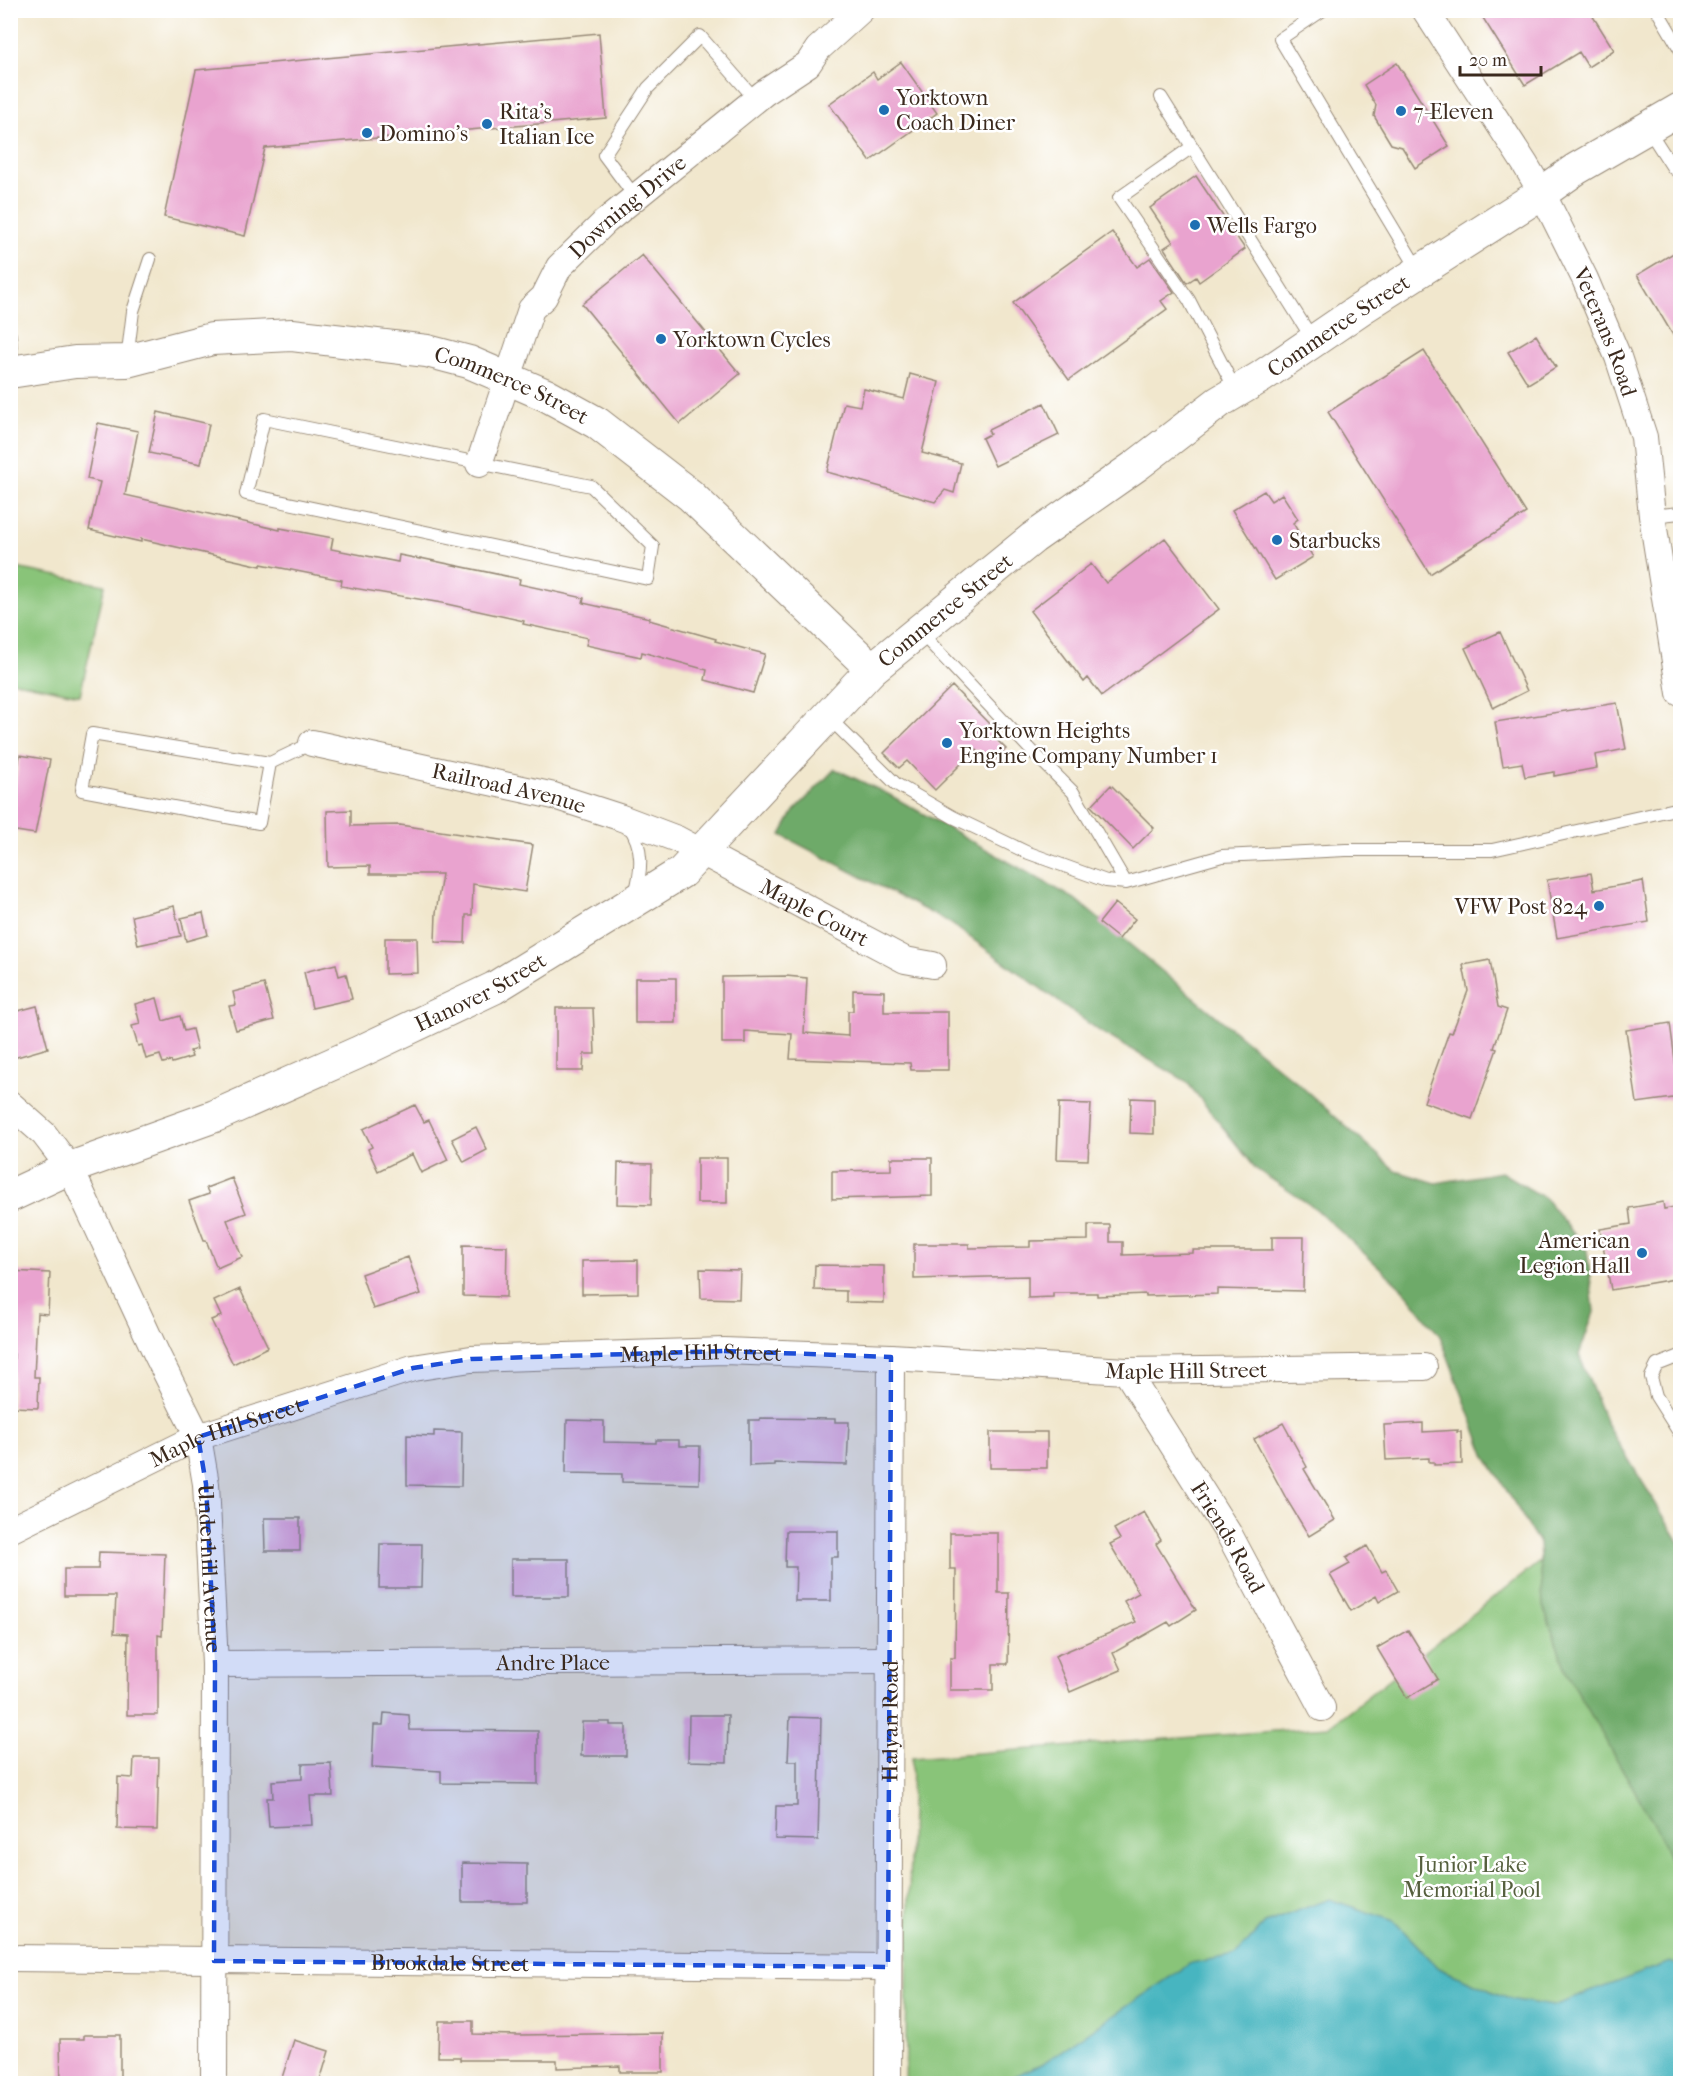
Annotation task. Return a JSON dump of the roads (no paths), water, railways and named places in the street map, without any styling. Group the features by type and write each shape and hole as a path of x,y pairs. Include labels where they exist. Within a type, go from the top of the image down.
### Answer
{"street":[{"name":"Downing Drive","path":"479,464 531,309 544,297 559,267 606,221 756,100 808,64 818,49 861,10"},
{"name":"Veterans Road","path":"1425,10 1542,193 1585,279 1618,357 1644,437 1652,516 1680,693"},
{"name":"Commerce Street","path":"12,372 75,363 127,361 212,339 292,335 428,351 469,362 546,395 597,423 690,495 872,669 1033,538 1137,465 1236,391 1261,377 1313,340 1576,169 1680,109"},
{"name":"Hanover Street","path":"10,1196 70,1168 215,1116 494,988 682,872 872,669"},
{"name":"Railroad Avenue","path":"312,743 554,796 624,819 677,839 701,851"},
{"name":"Maple Court","path":"701,851 905,960 933,964"},
{"name":"Underhill Avenue","path":"10,1104 44,1134 70,1168 152,1345 198,1437 206,1484 216,1664 214,2084"},
{"name":"Maple Hill Street","path":"10,1530 198,1437 413,1368 471,1359 724,1351 891,1357 1126,1371 1425,1367"},
{"name":"Halyan Road","path":"888,2084 891,1357"},
{"name":"Friends Road","path":"1126,1371 1230,1536 1322,1708"},
{"name":"Andre Place","path":"216,1664 890,1660"},
{"name":"Brookdale Street","path":"10,1958 888,1967"}],"lane":[{"path":"1323,10 1280,39 1419,271"},
{"path":"1658,10 1680,49"},
{"path":"636,198 604,156 648,88 700,36 756,100"},
{"path":"1161,97 1313,340"},
{"path":"1648,129 1673,168 1680,173"},
{"path":"1192,147 1119,198 1189,300 1236,391"},
{"path":"127,361 133,311 150,259"},
{"path":"10,335 12,372"},
{"path":"264,419 479,464 591,486 653,546 648,579 246,494 264,419"},
{"path":"1652,516 1680,513"},
{"path":"919,630 1073,792 1126,883"},
{"path":"828,717 896,784 953,817 1026,852 1106,881 1126,883 1222,856 1346,850 1492,850 1680,808"},
{"path":"270,763 259,823 82,790 92,734 270,763 312,743"},
{"path":"624,819 635,834 640,847 641,869 632,902"},
{"path":"1680,1356 1657,1365 1652,1377 1656,1396 1680,1434"}],"water":[{"path":"1329,1899 1394,1921 1439,1968 1509,1999 1553,2006 1670,1962 1680,1966 1680,2083 999,2083 1043,2063 1191,1963 1236,1955 1265,1923"}],"place":[{"name":"Yorktown Coach Diner","path":"884,110"},
{"name":"7-Eleven","path":"1401,111"},
{"name":"Rita's Italian Ice","path":"487,124"},
{"name":"Domino's","path":"367,133"},
{"name":"Wells Fargo","path":"1195,225"},
{"name":"Yorktown Cycles","path":"661,339"},
{"name":"Starbucks","path":"1277,540"},
{"name":"Yorktown Heights Engine Company Number 1","path":"947,743"},
{"name":"VFW Post 824","path":"1599,906"},
{"name":"American Legion Hall","path":"1642,1253"}],"park label":[{"name":"Junior Lake Memorial Pool","path":"1472,1877"}]}
